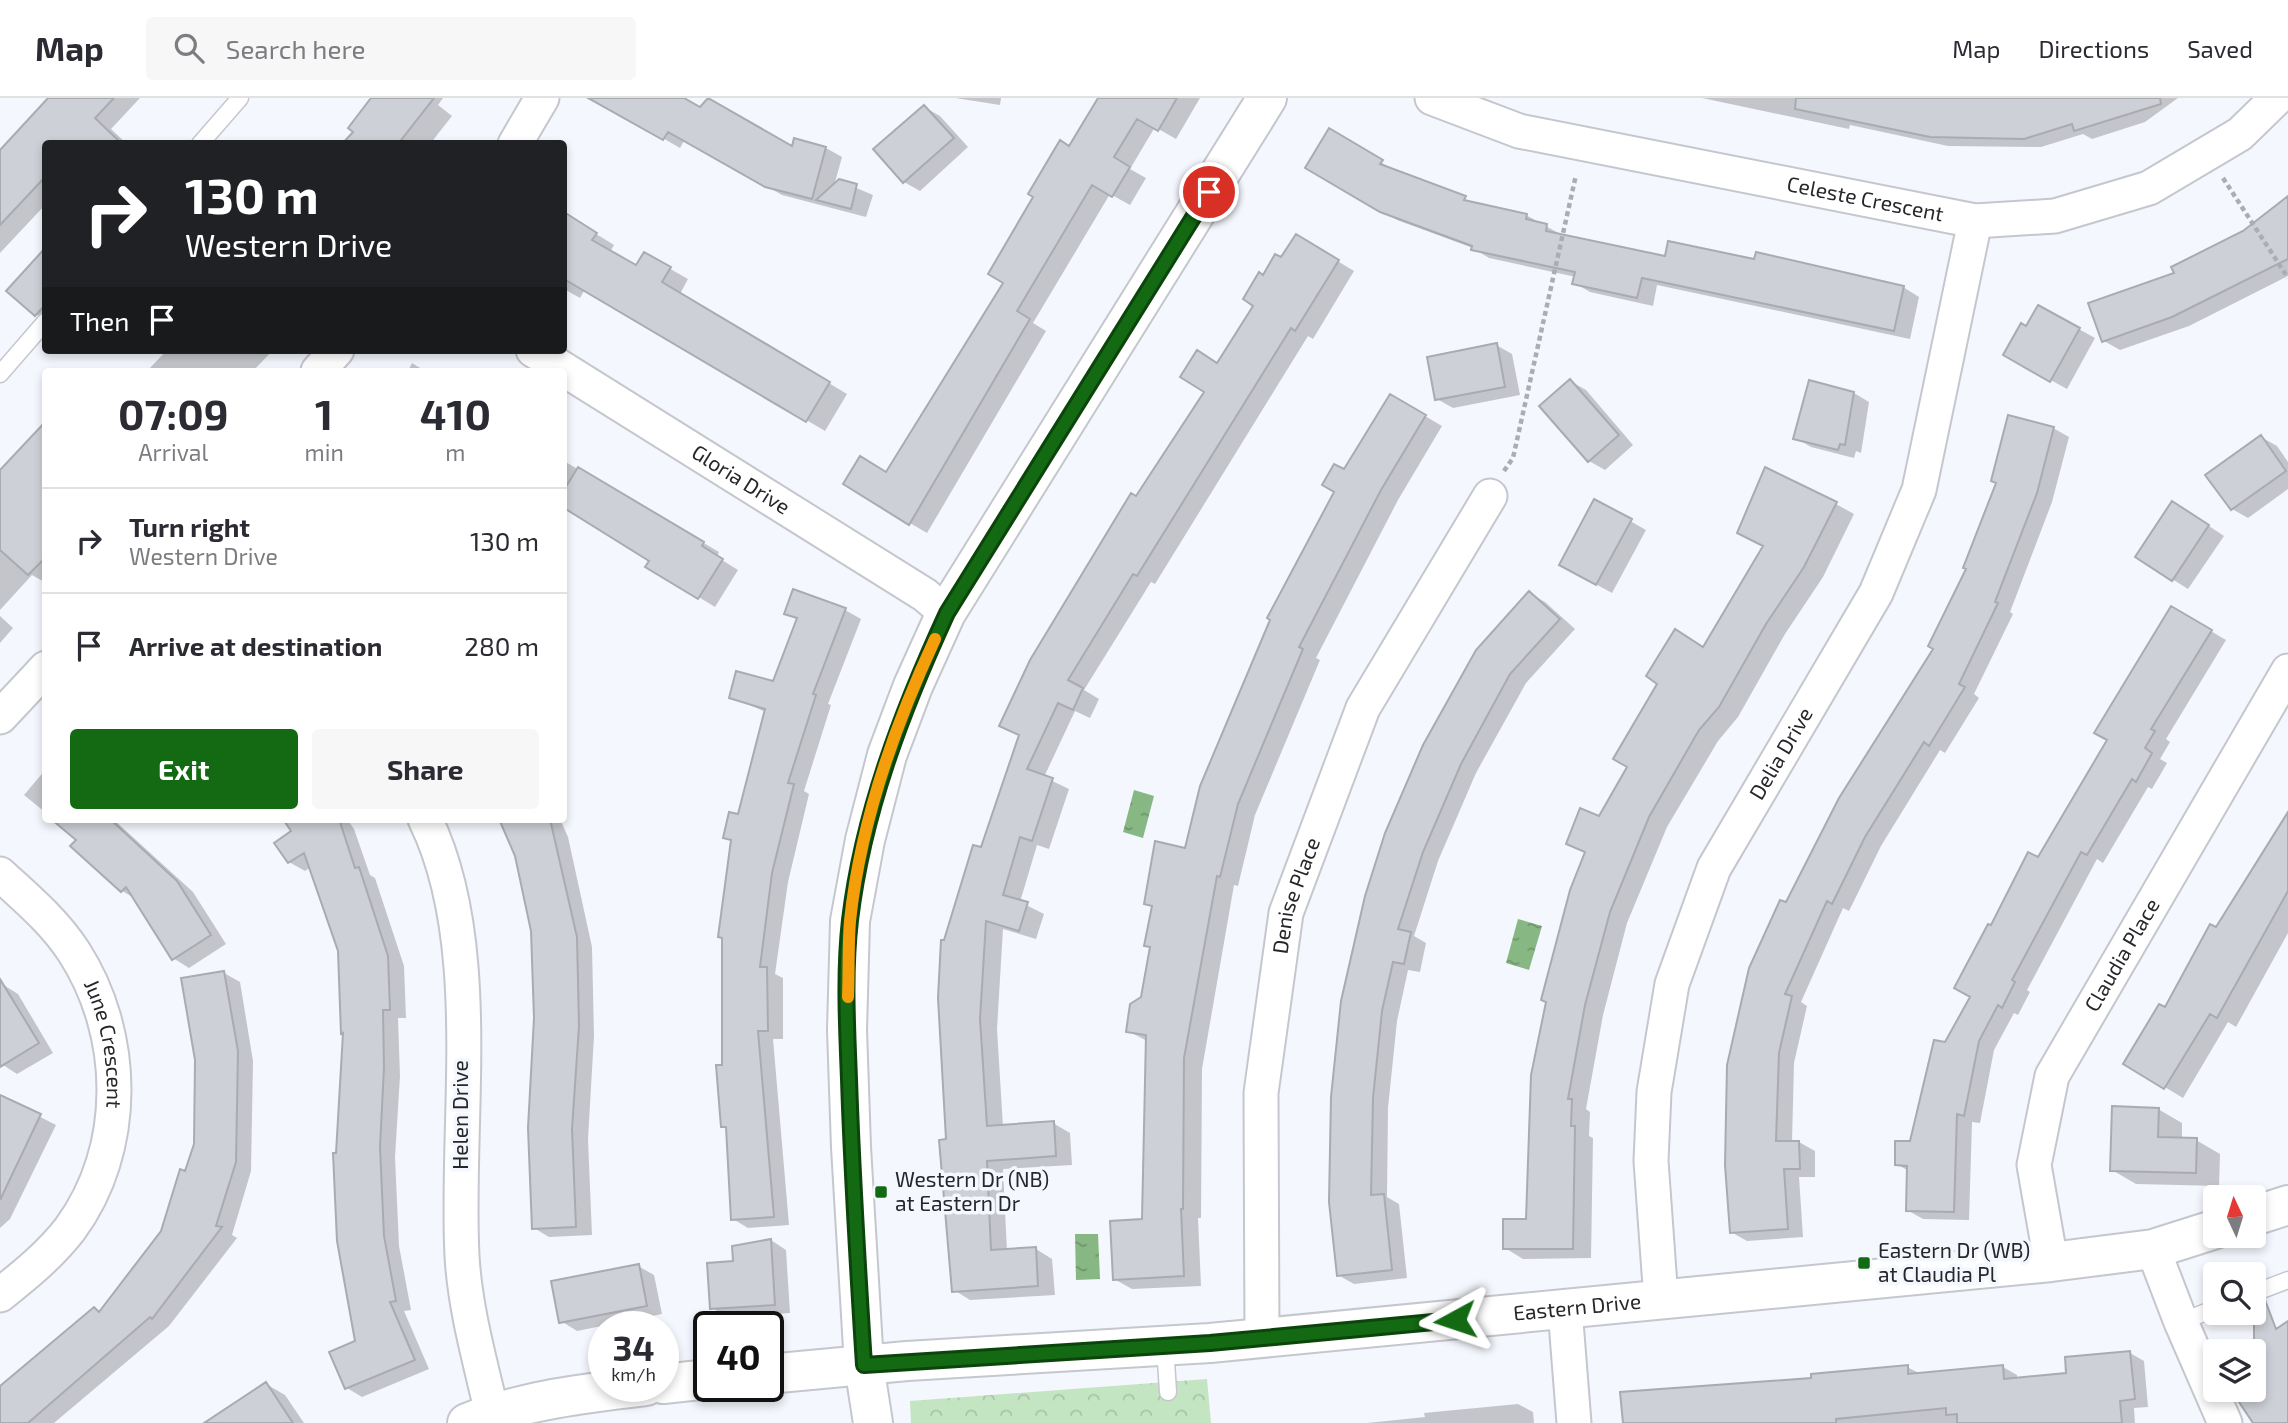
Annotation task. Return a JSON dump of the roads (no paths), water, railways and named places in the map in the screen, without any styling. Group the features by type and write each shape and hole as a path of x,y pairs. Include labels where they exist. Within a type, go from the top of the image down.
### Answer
{"street":[{"path":"516,140 542,98"},
{"path":"873,1423 864,1365 849,1095 850,921 865,841 887,755 913,686 947,613 1267,98"},
{"name":"Celeste Crescent","path":"1432,98 1519,131 1975,221 2055,216 2149,188 2240,134 2277,98"},
{"name":"Delia Drive","path":"1661,1300 1651,1161 1654,1091 1672,984 1714,868 1876,593 1919,490 1975,221"},
{"path":"321,368 333,354"},
{"name":"Gloria Drive","path":"539,354 562,368"},
{"name":"Gloria Drive","path":"567,371 925,595 947,613"},
{"name":"Denise Place","path":"1262,1338 1261,1093 1286,914 1363,708 1489,496"},
{"name":"Claudia Place","path":"2051,1262 2034,1165 2052,1076 2288,671"},
{"path":"0,717 42,672"},
{"name":"Helen Drive","path":"427,823 438,845 458,940 462,1025 462,1258 480,1418"},
{"name":"June Crescent","path":"0,874 57,929 87,976 100,1004 109,1040 115,1103 101,1170 86,1204 69,1230 38,1265 0,1295"},
{"path":"2266,1212 2288,1205"},
{"name":"Eastern Drive","path":"784,1372 1262,1338 2051,1262 2153,1249 2203,1233"},
{"path":"2153,1249 2180,1322 2225,1423"},
{"path":"1565,1309 1574,1423"},
{"path":"480,1418 588,1393"}],"lane":[{"path":"203,140 240,98"},
{"path":"0,374 42,326"},
{"path":"2266,1288 2288,1280"},
{"path":"2180,1322 2203,1313"},
{"path":"1165,1345 1168,1392"}],"water":[{"path":"1134,790 1154,796 1143,838 1123,832"},
{"path":"1518,919 1542,926 1529,970 1506,963"},
{"path":"1075,1234 1098,1234 1100,1279 1076,1280"}],"place":[{"name":"Western Dr (NB) at Eastern Dr","path":"881,1192"},
{"name":"Eastern Dr (WB) at Claudia Pl","path":"1864,1263"}]}
